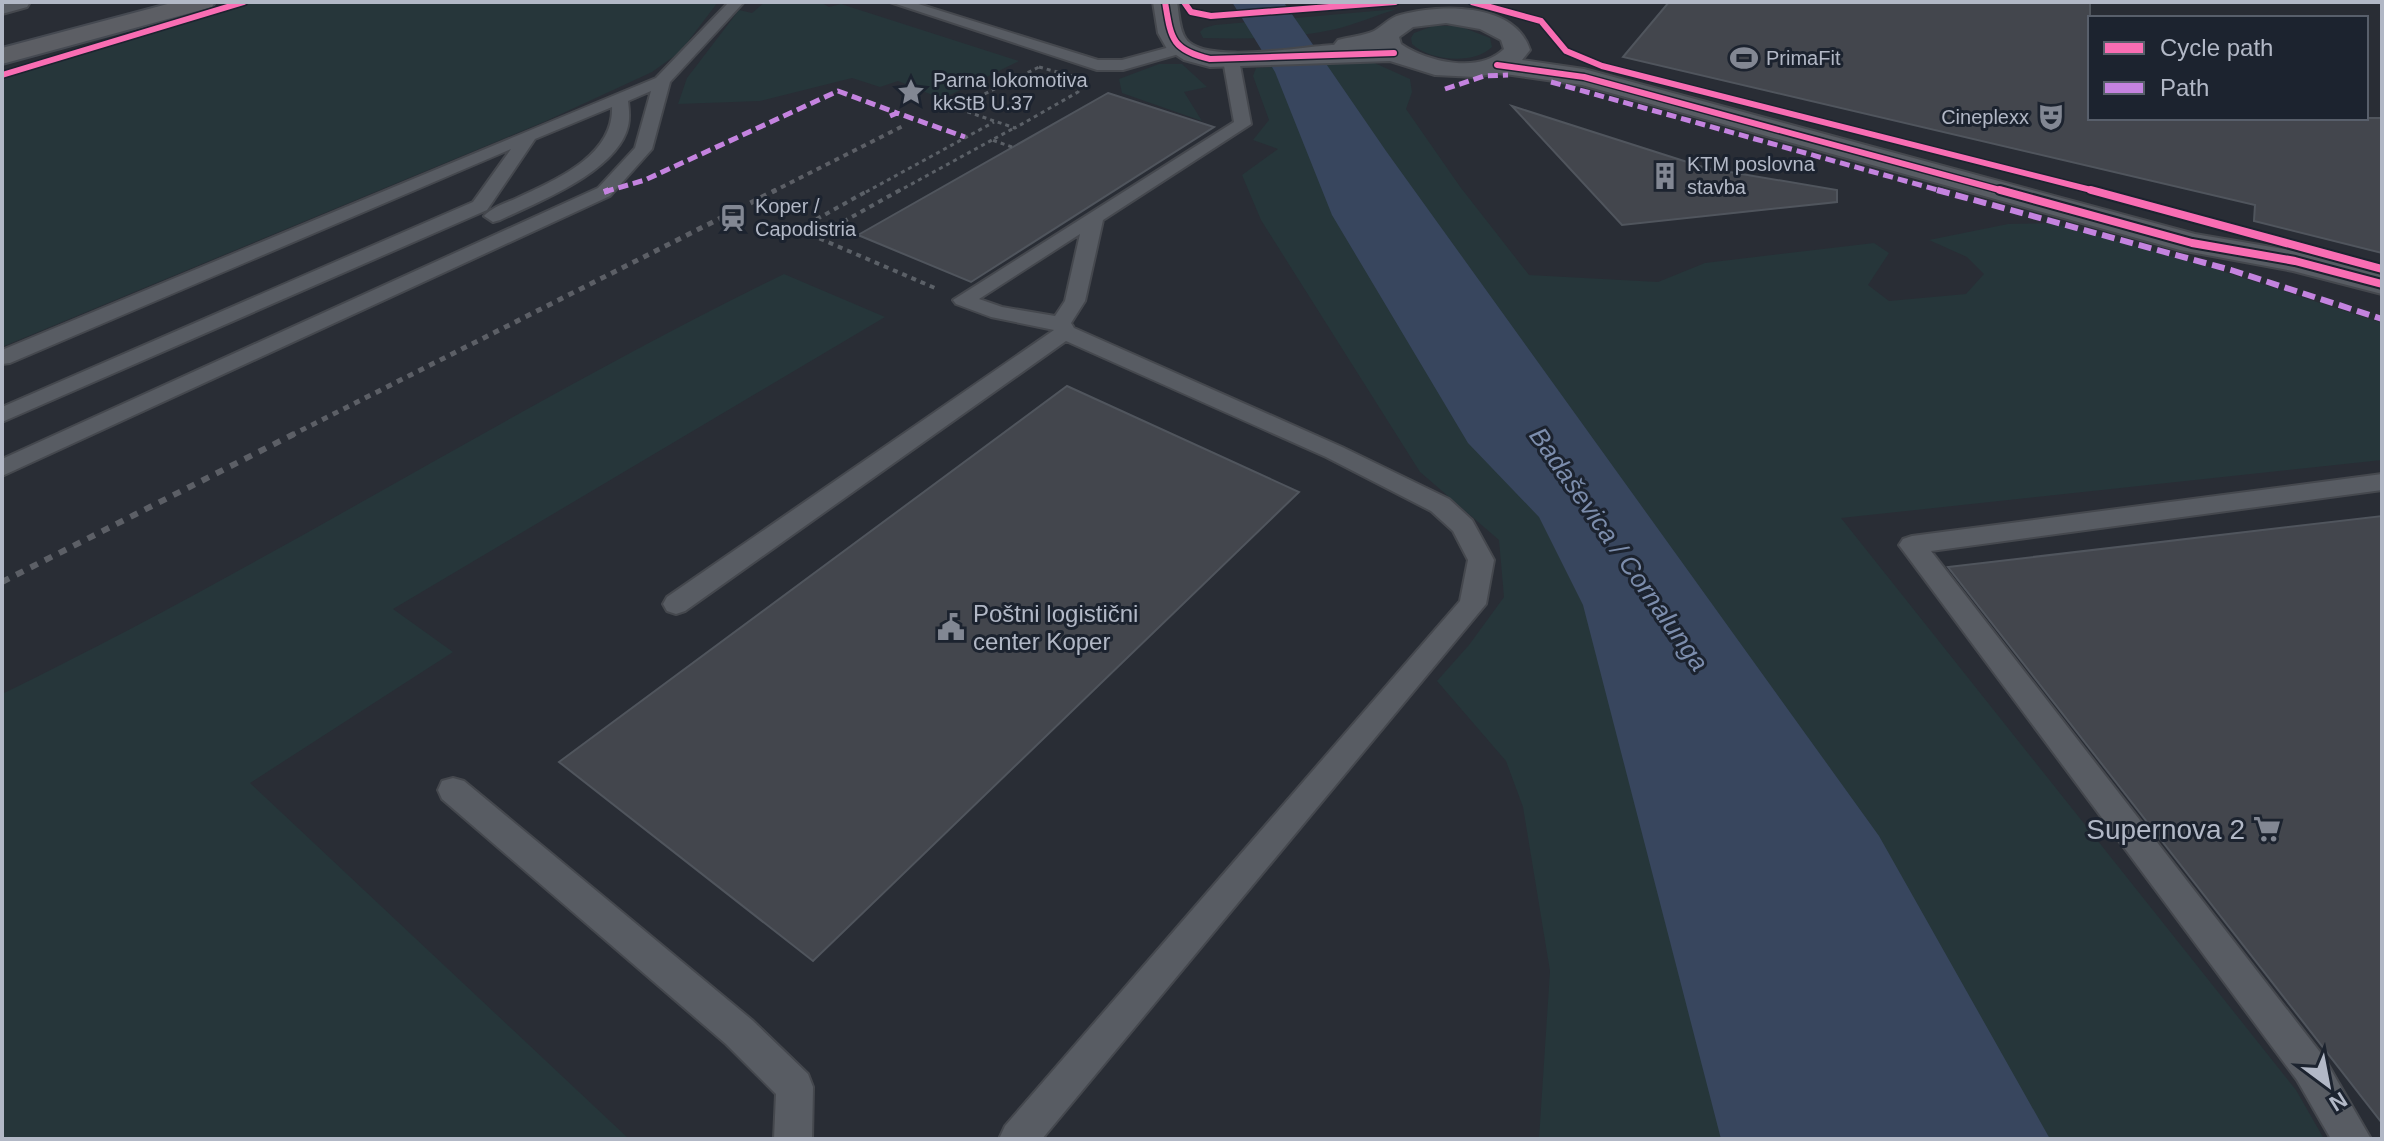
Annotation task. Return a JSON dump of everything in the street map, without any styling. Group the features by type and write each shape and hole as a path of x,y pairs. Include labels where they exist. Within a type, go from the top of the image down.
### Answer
{"highway":[{"path":"2,38 140,2"},
{"path":"2,56 203,2"}],"street":[{"path":"2,7 18,2"},
{"path":"1463,18 1512,2"},
{"path":"1507,48 1506,24 1525,2"},
{"path":"1161,3 1171,39 1181,49 1231,60 1390,44 1434,67 1466,69 1507,48"},
{"path":"1390,44 1396,26 1413,19 1463,18 1487,22 1507,48 1584,77 2192,243 2283,277 2382,305"},
{"path":"2192,243 2295,261 2382,284"}],"lane":[{"path":"2,358 662,81 737,2"},
{"path":"897,2 1097,65 1123,65 1181,49"},
{"path":"963,300 1243,124 1231,60"},
{"path":"2,468 604,192 643,149 662,81"},
{"path":"493,216 562,183 585,167 614,139 620,126 620,98"},
{"path":"2,415 480,206 529,135"},
{"path":"676,604 1063,328 1075,301 1094,217"},
{"path":"963,300 998,313 1063,328 1334,452 1440,505 1463,526 1481,560 1473,604 1018,1139"},
{"path":"2352,1139 2310,1068 1912,545 2382,482"},
{"path":"453,790 739,1032 795,1087 793,1139"}],"path":[{"path":"816,237 1015,128 1078,92 1082,85 1079,78 1039,67 956,108 1015,128"},
{"path":"963,300 799,229 995,121"},
{"path":"992,140 1012,147"}],"shaded area":[{"path":"254,2 718,2 680,52 652,72 546,121 2,347 2,79"},
{"path":"765,2 820,2 829,7 841,4 1019,61 942,99 898,81 880,87 852,78 760,101 678,104 687,78 739,10 752,13"},
{"path":"1397,9 1344,27 1303,35 1203,38 1200,32 1215,25"},
{"path":"1433,26 1459,26 1490,38 1492,47 1474,57 1452,59 1430,54 1412,44 1414,33"},
{"path":"1368,60 1410,79 1412,92 1406,109 1461,188 1529,275 1658,282 1705,263 1874,243 1889,253 1868,285 1889,301 1966,294 1984,274 1967,257 1929,240 2008,224 2053,223 2203,265 2382,323 2382,460 1841,518 2296,1090 2324,1139 1539,1139 1550,971 1523,807 1506,761 1437,681 1469,645 1504,597 1499,540 1420,472 1261,220 1242,175 1278,149 1253,140 1269,120 1253,76 1256,68"},
{"path":"1159,64 1182,64 1207,87 1184,92 1202,121 1122,93 1119,79"},
{"path":"784,274 885,317 393,609 453,652 250,783 629,1139 2,1139 2,694 199,592 587,376"}],"water":[{"name":"Badaševica / Cornalunga","path":"1232,2 1285,4 1386,151 1879,836 2050,1139 1721,1139 1583,605 1539,517 1468,443 1332,215 1275,72"}],"building":[{"path":"1669,2 2090,2 2088,120 2382,118 2382,253 2254,221 2255,205 1623,57"},
{"path":"1108,93 1214,127 971,282 858,235"},
{"name":"KTM poslovna stavba","path":"1512,106 1706,168 1837,190 1837,202 1622,225"},
{"name":"Poštni logistični center Koper","path":"1067,386 1299,492 813,961 559,762"},
{"name":"Supernova 2","path":"2382,516 2382,1123 1948,567"}],"railway":[{"path":"772,192 903,126"},
{"path":"290,436 776,190"},
{"path":"2,582 294,434"}],"marked path":[{"path":"1445,89 1484,76 1508,75"},
{"path":"1551,82 2231,270 2382,319"},
{"path":"604,192 645,180 838,91 897,113"},
{"path":"890,116 897,113 965,137"}],"cycle path":[{"path":"2,75 244,2"},
{"path":"1165,2 1169,27 1176,44 1193,55 1210,59 1394,53"},
{"path":"1184,2 1191,12 1211,16 1395,2"},
{"path":"1472,2 1541,21 1559,46 1581,59 1602,66 1949,152 2382,269"},
{"path":"1497,65 1584,77 2192,243 2295,261 2382,284"}],"place":[{"name":"PrimaFit","path":"1744,58"},
{"name":"Parna lokomotiva kkStB U.37","path":"911,92"},
{"name":"Cineplexx","path":"2051,117"},
{"name":"KTM poslovna stavba","path":"1665,176"},
{"name":"Koper / Capodistria","path":"733,218"},
{"name":"Poštni logistični center Koper","path":"951,627"},
{"name":"Supernova 2","path":"2267,829"}]}
